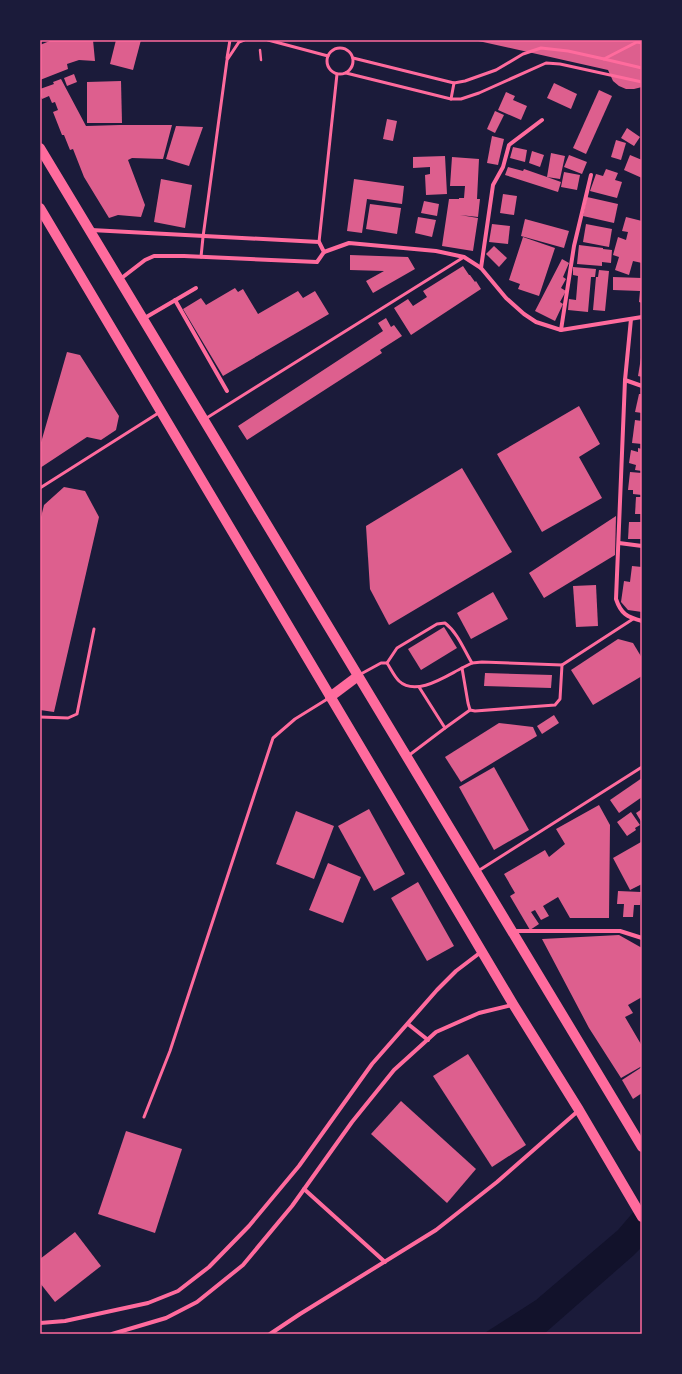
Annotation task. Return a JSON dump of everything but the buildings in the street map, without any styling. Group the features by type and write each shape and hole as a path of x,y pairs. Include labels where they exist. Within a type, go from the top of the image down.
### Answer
{"main road":[{"path":"40,148 642,1147"},
{"path":"40,208 513,1004 579,1110 642,1217"},
{"path":"330,697 358,676"}],"street":[{"path":"481,268 493,185 503,167 509,145 542,120"},
{"path":"561,330 574,246 591,175"},
{"path":"89,230 319,242 324,252"},
{"path":"119,280 149,257 201,257 317,262 324,252 349,244 436,251 464,257 481,268 506,298 524,314 536,322 561,330 642,317"},
{"path":"143,319 196,288"},
{"path":"175,300 227,390"},
{"path":"631,319 625,380 616,599 620,610 633,619 642,621"},
{"path":"625,380 642,386"},
{"path":"619,543 642,546"},
{"path":"513,931 620,931 642,938"},
{"path":"40,1323 65,1321 148,1303 178,1291 209,1267 245,1230 299,1166 372,1064 437,990 456,971 482,951"},
{"path":"112,1334 166,1318 198,1302 243,1265 292,1206 352,1122 394,1070 436,1032 479,1013 513,1004"},
{"path":"408,1024 428,1040"},
{"path":"270,1334 436,1230 491,1187 579,1110"},
{"path":"304,1189 385,1262"}],"lane":[{"path":"201,257 230,40"},
{"path":"227,60 239,42 244,40"},
{"path":"268,40 328,56"},
{"path":"604,60 637,42 642,43"},
{"path":"346,73 352,67 353,58 349,51 341,48 334,50 328,56 328,65 333,72 337,74 346,73 451,99 461,99 479,93 546,63 560,64 642,82"},
{"path":"353,58 454,83 465,81 496,70 523,54 541,48 568,52 642,68"},
{"path":"319,242 337,74"},
{"path":"451,99 454,83"},
{"path":"204,420 464,257"},
{"path":"40,488 161,412"},
{"path":"358,676 381,662 386,663 400,682 413,687 419,687 426,686 472,663 562,664 633,619"},
{"path":"386,663 397,648 437,624 446,623 456,635 472,663"},
{"path":"40,717 68,718 77,714 94,629"},
{"path":"407,757 470,710 474,711 555,705 560,699 562,664"},
{"path":"462,668 470,710"},
{"path":"419,687 445,728"},
{"path":"144,1117 170,1051 273,738 295,719 330,697"},
{"path":"476,872 642,767"}],"path":[{"path":"260,50 261,60"}],"shaded area":[{"path":"642,1202 642,1247 544,1334 483,1334 536,1300 618,1230"}]}
